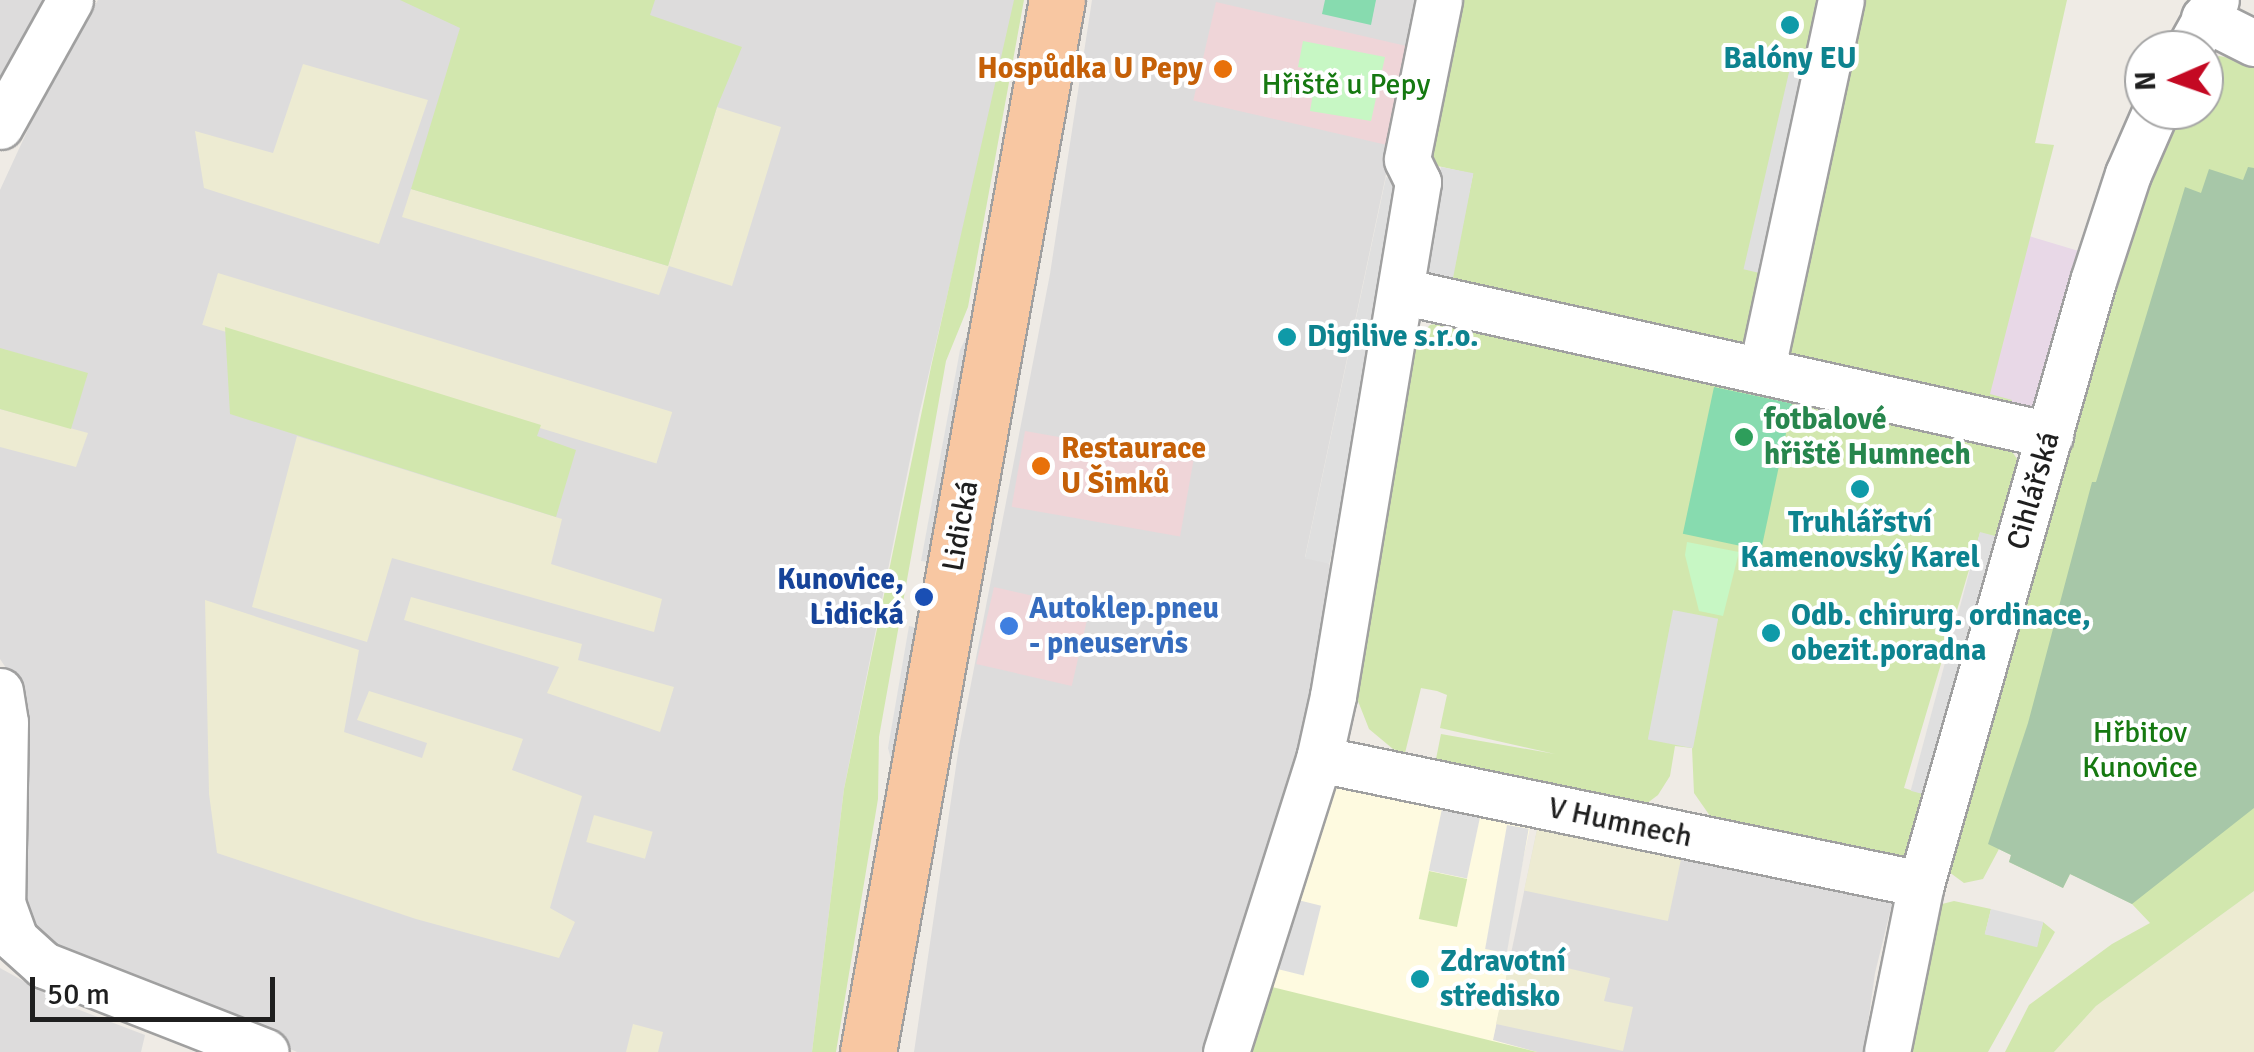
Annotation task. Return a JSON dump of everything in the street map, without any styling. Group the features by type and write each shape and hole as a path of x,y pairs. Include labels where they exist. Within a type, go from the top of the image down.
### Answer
{"main road":[{"name":"Lidická","path":"868,1052 1057,0"}],"street":[{"path":"0,126 70,0"},
{"path":"1226,1052 1319,760 1401,291 1418,182 1406,159 1438,0"},
{"path":"1762,368 1841,0"},
{"path":"2202,23 2254,44"},
{"name":"Cihlářská","path":"1887,1052 1921,884 2108,230 2148,130"},
{"path":"1401,291 1762,368 2050,435"},
{"path":"0,691 5,722 2,902 15,939 44,965 205,1042 266,1052"},
{"name":"V Humnech","path":"1319,760 1921,884"}],"shaded area":[{"path":"0,0 48,0 0,84"},
{"path":"98,0 1017,0 919,415 844,789 812,1052 297,1052 36,936 20,908 10,674 0,659 0,190 47,88"},
{"path":"1092,0 1423,0 1305,557 1328,563 1337,572 1293,770 1212,1052 914,1052 959,746 1050,274"},
{"path":"1216,2 1413,47 1390,146 1193,100"},
{"path":"1793,55 1815,60 1766,275 1744,269"},
{"path":"303,64 428,100 379,244 204,188 195,131 273,153"},
{"path":"717,107 781,127 732,286 669,266 659,295 402,217 411,189 668,266"},
{"path":"1441,167 1473,173 1451,290 1418,284"},
{"path":"1386,177 1410,182 1329,564 1305,558"},
{"path":"2019,233 2082,252 2037,406 2026,410 1977,398"},
{"path":"218,273 672,412 656,464 202,325"},
{"path":"982,305 934,563 921,561 960,350"},
{"path":"0,409 88,433 76,467 0,447"},
{"path":"1025,431 1193,461 1180,537 1012,507"},
{"path":"297,436 562,519 551,564 662,599 654,632 392,558 367,642 252,607"},
{"path":"1980,532 2003,538 1934,797 1911,791"},
{"path":"994,587 1089,609 1072,686 976,664"},
{"path":"411,597 582,644 578,660 674,687 660,732 547,693 559,667 404,620"},
{"path":"205,600 359,650 344,732 422,758 427,743 357,720 369,691 523,739 512,770 582,796 550,908 575,922 559,958 416,919 217,853 209,794"},
{"path":"1673,610 1718,619 1693,748 1648,740"},
{"path":"909,626 922,629 895,774 888,748"},
{"path":"1328,771 1532,818 1503,953 1511,955 1493,1040 1537,1052 1243,1052"},
{"path":"1443,804 1481,812 1467,879 1429,871"},
{"path":"594,815 653,832 645,859 586,842"},
{"path":"1507,825 1529,829 1507,953 1485,949"},
{"path":"1538,825 1893,900 1875,973 1864,1052 1529,1052 1492,1044"},
{"path":"1538,825 1682,856 1668,921 1524,891"},
{"path":"2254,891 2254,1052 2054,1052 2096,1006"},
{"path":"1290,898 1321,906 1304,976 1273,968"},
{"path":"1991,909 2043,922 2037,947 1985,934"},
{"path":"1511,955 1610,978 1604,1001 1633,1007 1623,1051 1496,1024"},
{"path":"0,968 69,1006 145,1035 141,1052 0,1052"},
{"path":"633,1024 663,1032 658,1052 626,1052"}],"green space":[{"path":"400,0 655,0 650,15 742,47 717,107 668,266 411,189 460,28"},
{"path":"1014,0 1024,0 968,307 946,361 879,737 878,799 836,1052 812,1052 844,789 931,367"},
{"path":"1325,0 1376,0 1371,25 1322,14"},
{"path":"1453,0 1828,0 1754,343 1741,353 1449,290 1473,174 1416,161"},
{"path":"1853,0 2067,0 2035,143 2054,145 1990,394 2012,400 2010,406 1796,360 1786,347"},
{"name":"Hřiště u Pepy","path":"1303,41 1385,57 1371,121 1310,111 1317,71 1298,67"},
{"name":"Hřbitov Kunovice","path":"2224,57 2254,62 2254,891 2096,1006 2054,1052 2005,1052 2029,1005 2112,944 2150,923 2132,904 2090,883 2070,874 2063,888 2009,862 2011,855 1999,849 1983,879 1964,883 1945,869 2114,269 2165,130 2224,130"},
{"name":"Hřbitov Kunovice","path":"2248,167 2254,168 2254,808 2132,904 2070,874 2063,888 2009,862 2011,855 1988,844 2028,723 2092,482 2096,482 2185,187 2201,193 2209,169 2243,180"},
{"path":"1452,321 2008,446 2020,463 2003,538 1980,533 1904,788 1927,795 1907,857 1724,836 1694,793 1692,748 1675,746 1670,776 1658,795 1642,807 1434,769 1441,734 1555,754 1440,728 1447,695 1437,691 1421,688 1405,753 1393,749 1369,729 1356,696 1357,676 1416,339 1430,325"},
{"path":"225,327 541,425 537,436 576,450 556,517 230,414"},
{"path":"0,348 88,373 71,429 0,409"},
{"name":"fotbalové hřiště Humnech","path":"1714,387 1792,404 1761,550 1683,534"},
{"path":"1687,542 1739,552 1723,616 1699,611 1685,555"},
{"path":"1429,871 1467,879 1457,927 1419,919"},
{"path":"1954,901 1991,909 1985,934 2037,945 2043,922 2055,932 1988,1052 1902,1052 1938,905"},
{"path":"1264,985 1537,1052 1243,1052"}],"place":[{"name":"Balóny EU","path":"1790,25"},
{"name":"Hospůdka U Pepy","path":"1223,69"},
{"name":"Digilive s.r.o.","path":"1287,337"},
{"name":"fotbalové hřiště Humnech","path":"1744,437"},
{"name":"Restaurace U Šimků","path":"1041,466"},
{"name":"Truhlářství Kamenovský Karel","path":"1860,489"},
{"name":"Kunovice, Lidická","path":"924,597"},
{"name":"Autoklep.pneu - pneuservis","path":"1009,626"},
{"name":"Odb. chirurg. ordinace, obezit.poradna","path":"1771,633"},
{"name":"Zdravotní středisko","path":"1420,979"}]}
